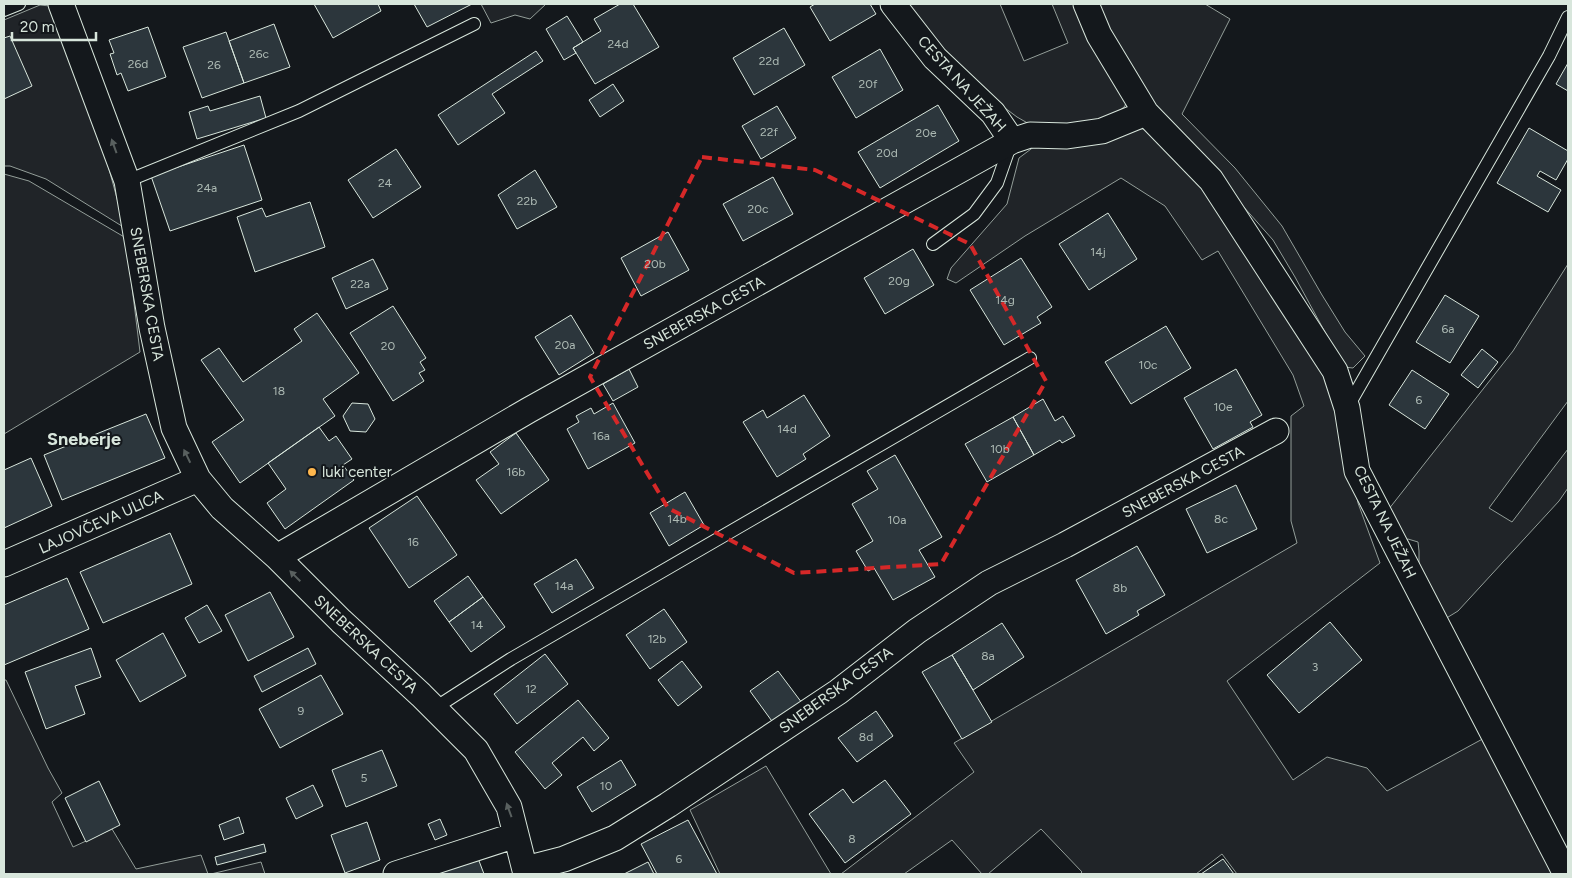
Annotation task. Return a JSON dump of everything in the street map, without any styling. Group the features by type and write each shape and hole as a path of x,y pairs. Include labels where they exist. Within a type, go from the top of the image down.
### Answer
{"street":[{"name":"SNEBERSKA CESTA","path":"61,4 127,180 152,328 174,428 198,479 222,508 435,708 476,750 509,807 525,872 615,838 838,692 917,631 989,583 1065,545 1276,432"},
{"name":"CESTA NA JEŽAH","path":"893,4 935,58 993,113 1012,140"},
{"name":"CESTA NA JEŽAH","path":"1086,4 1099,35 1146,113 1211,180 1335,371 1347,408 1357,471 1566,874"},
{"name":"SNEBERSKA CESTA","path":"277,558 529,410 1012,140 1030,135 1068,136 1102,131 1146,113"},
{"name":"LAJOVČEVA ULICA","path":"4,564 198,479"},
{"path":"396,874 516,835"}],"lane":[{"path":"4,10 19,4"},
{"path":"1347,408 1544,64 1568,17"},
{"path":"127,180 299,110 474,24"},
{"path":"933,244 974,214 997,183 1012,140"},
{"path":"435,708 511,660 1030,358"}],"highlighted area":[{"path":"702,157 815,170 970,244 1046,381 941,564 794,573 668,508 590,377"}],"shaded area":[{"path":"481,4 546,4 530,19 515,15 491,23"},
{"path":"907,4 1000,4 1024,61 1068,43 1052,4 1076,4 1128,91 1125,106 1116,114 1087,125 1038,129 1017,117 993,99 937,43"},
{"path":"1092,4 1205,4 1230,19 1182,114 1235,168 1282,226 1345,332 1365,356 1353,368 1344,367 1273,240 1165,118"},
{"path":"40,5 50,6 103,147 125,228 46,179 10,166 4,166 4,20"},
{"path":"1126,128 1145,129 1189,166 1320,358 1349,460 1358,503 1380,563 1227,681 1293,780 1327,757 1367,768 1387,791 1488,736 1554,874 1237,874 1222,854 1196,874 1080,874 1082,872 1041,829 988,874 982,874 952,840 904,874 841,874 974,772 954,743 1297,543 1291,521 1291,416 1304,406 1293,375 1218,251 1202,260 1165,206 1121,178 1025,236 956,283 947,279 951,268 1007,204 1019,158 1035,146"},
{"path":"4,174 29,181 126,238 140,352 4,434"},
{"path":"1568,264 1568,401 1489,508 1512,522 1568,449 1568,488 1559,501 1458,611 1440,622 1419,564 1418,542 1408,539 1394,546 1381,519 1513,351"},
{"path":"4,680 6,680 62,793 52,802 73,847 112,829 136,869 201,855 208,874 4,874"},
{"path":"766,766 831,874 720,874 690,810"},
{"path":"261,862 265,874 211,874"}],"building":[{"path":"314,4 378,4 381,11 333,38"},
{"path":"414,4 472,4 427,27"},
{"path":"620,4 633,4 659,47 595,84 573,48 601,31 594,19"},
{"path":"815,4 870,4 876,14 830,41 810,7"},
{"path":"567,16 583,42 573,48 576,53 564,60 546,29"},
{"path":"274,24 290,67 244,83 229,41"},
{"path":"148,27 166,77 128,91 121,73 117,75 110,54 114,53 109,40"},
{"path":"784,28 805,65 754,95 733,58"},
{"path":"226,32 244,83 202,98 183,47"},
{"path":"10,36 32,86 4,99 4,38"},
{"path":"880,49 903,90 856,118 832,77"},
{"path":"536,51 543,61 492,94 505,113 458,145 438,115"},
{"path":"1568,63 1568,91 1556,84"},
{"path":"613,84 624,101 600,117 589,100"},
{"path":"260,96 266,118 197,139 189,112 208,106 210,111"},
{"path":"938,105 959,141 880,188 858,152"},
{"path":"777,106 796,138 761,159 742,126"},
{"path":"1529,128 1568,151 1568,159 1556,180 1540,171 1537,176 1561,190 1548,212 1497,183"},
{"path":"244,145 262,200 170,231 151,176"},
{"path":"396,149 421,187 373,218 348,180"},
{"path":"535,170 557,207 517,229 498,195"},
{"path":"773,177 793,214 743,241 723,204"},
{"path":"310,202 325,247 255,272 237,217 262,208 266,217"},
{"path":"1108,213 1137,259 1089,290 1059,244"},
{"path":"668,232 689,270 641,296 621,258"},
{"path":"913,249 934,285 885,314 864,278"},
{"path":"1021,258 1052,307 1037,317 1041,323 1004,345 970,290"},
{"path":"373,259 388,289 346,309 332,278"},
{"path":"1445,295 1479,316 1450,363 1416,342"},
{"path":"393,306 426,358 420,362 425,370 419,373 424,381 393,401 350,333"},
{"path":"317,313 359,373 323,399 335,416 240,483 212,442 244,420 201,360 219,348 243,382 302,341 294,329"},
{"path":"571,315 594,353 559,375 535,337"},
{"path":"1166,326 1191,368 1131,404 1105,362"},
{"path":"1482,349 1498,362 1478,388 1461,375"},
{"path":"629,369 638,387 613,401 603,384"},
{"path":"1236,369 1262,415 1250,422 1253,427 1213,449 1184,398"},
{"path":"1412,370 1449,394 1425,429 1389,405"},
{"path":"804,395 830,436 803,454 806,459 777,477 743,422 763,410 767,418"},
{"path":"1043,399 1055,421 1063,416 1075,436 1062,443 1060,440 1034,455 1013,417"},
{"path":"352,403 368,404 375,419 366,432 350,431 343,416"},
{"path":"613,403 635,443 588,469 567,429 579,422 576,416 591,408 594,414"},
{"path":"146,414 165,458 62,500 44,455"},
{"path":"1013,417 1034,455 987,482 965,444"},
{"name":"luki center","path":"319,427 329,441 336,436 352,459 343,465 354,480 285,529 267,503 286,489 268,463"},
{"path":"516,433 549,480 501,514 476,480 499,464 490,452"},
{"path":"895,455 942,537 919,550 935,577 893,600 874,568 868,571 856,551 873,541 852,504 878,489 867,471"},
{"path":"31,458 52,506 4,528 4,470"},
{"path":"1236,485 1257,529 1207,553 1186,509"},
{"path":"685,492 704,525 669,546 650,513"},
{"path":"417,496 457,555 409,588 369,528"},
{"path":"170,533 192,584 103,623 80,572"},
{"path":"1137,546 1165,595 1137,611 1139,615 1106,634 1076,580"},
{"path":"576,559 594,588 552,613 534,584"},
{"path":"468,576 483,597 449,622 434,601"},
{"path":"67,578 89,629 4,665 4,605"},
{"path":"270,592 294,637 248,661 225,615"},
{"path":"483,597 505,627 471,652 449,622"},
{"path":"207,605 222,631 199,643 185,618"},
{"path":"664,609 687,642 650,669 626,635"},
{"path":"1330,622 1362,660 1299,713 1267,675"},
{"path":"1002,623 1024,657 973,690 952,655"},
{"path":"163,633 186,676 140,702 116,660"},
{"path":"91,648 101,677 75,686 85,714 46,729 25,672"},
{"path":"308,648 316,664 262,692 254,676"},
{"path":"545,654 568,684 517,724 494,694"},
{"path":"952,655 992,722 962,739 922,672"},
{"path":"682,661 702,687 678,706 658,680"},
{"path":"778,671 802,703 774,724 750,691"},
{"path":"321,675 343,714 280,748 259,709"},
{"path":"578,700 609,738 594,751 583,737 552,763 562,775 545,789 515,752"},
{"path":"876,711 893,736 857,762 838,738"},
{"path":"382,750 397,786 346,807 332,770"},
{"path":"621,760 636,785 592,812 577,787"},
{"path":"885,780 911,814 845,863 809,814 843,789 853,803"},
{"path":"99,781 120,825 86,842 65,798"},
{"path":"313,785 323,806 296,819 286,798"},
{"path":"239,817 244,833 224,840 219,825"},
{"path":"440,819 447,835 435,840 428,824"},
{"path":"688,820 717,874 657,874 641,844"},
{"path":"367,822 380,860 345,873 331,835"},
{"path":"264,844 266,852 217,865 215,857"},
{"path":"476,853 484,874 421,874"},
{"path":"1223,859 1234,874 1201,874"},
{"path":"648,862 654,874 624,874"}],"place":[{"name":"luki center","path":"312,472"}],"district":[{"name":"Sneberje","path":"84,439"}]}
